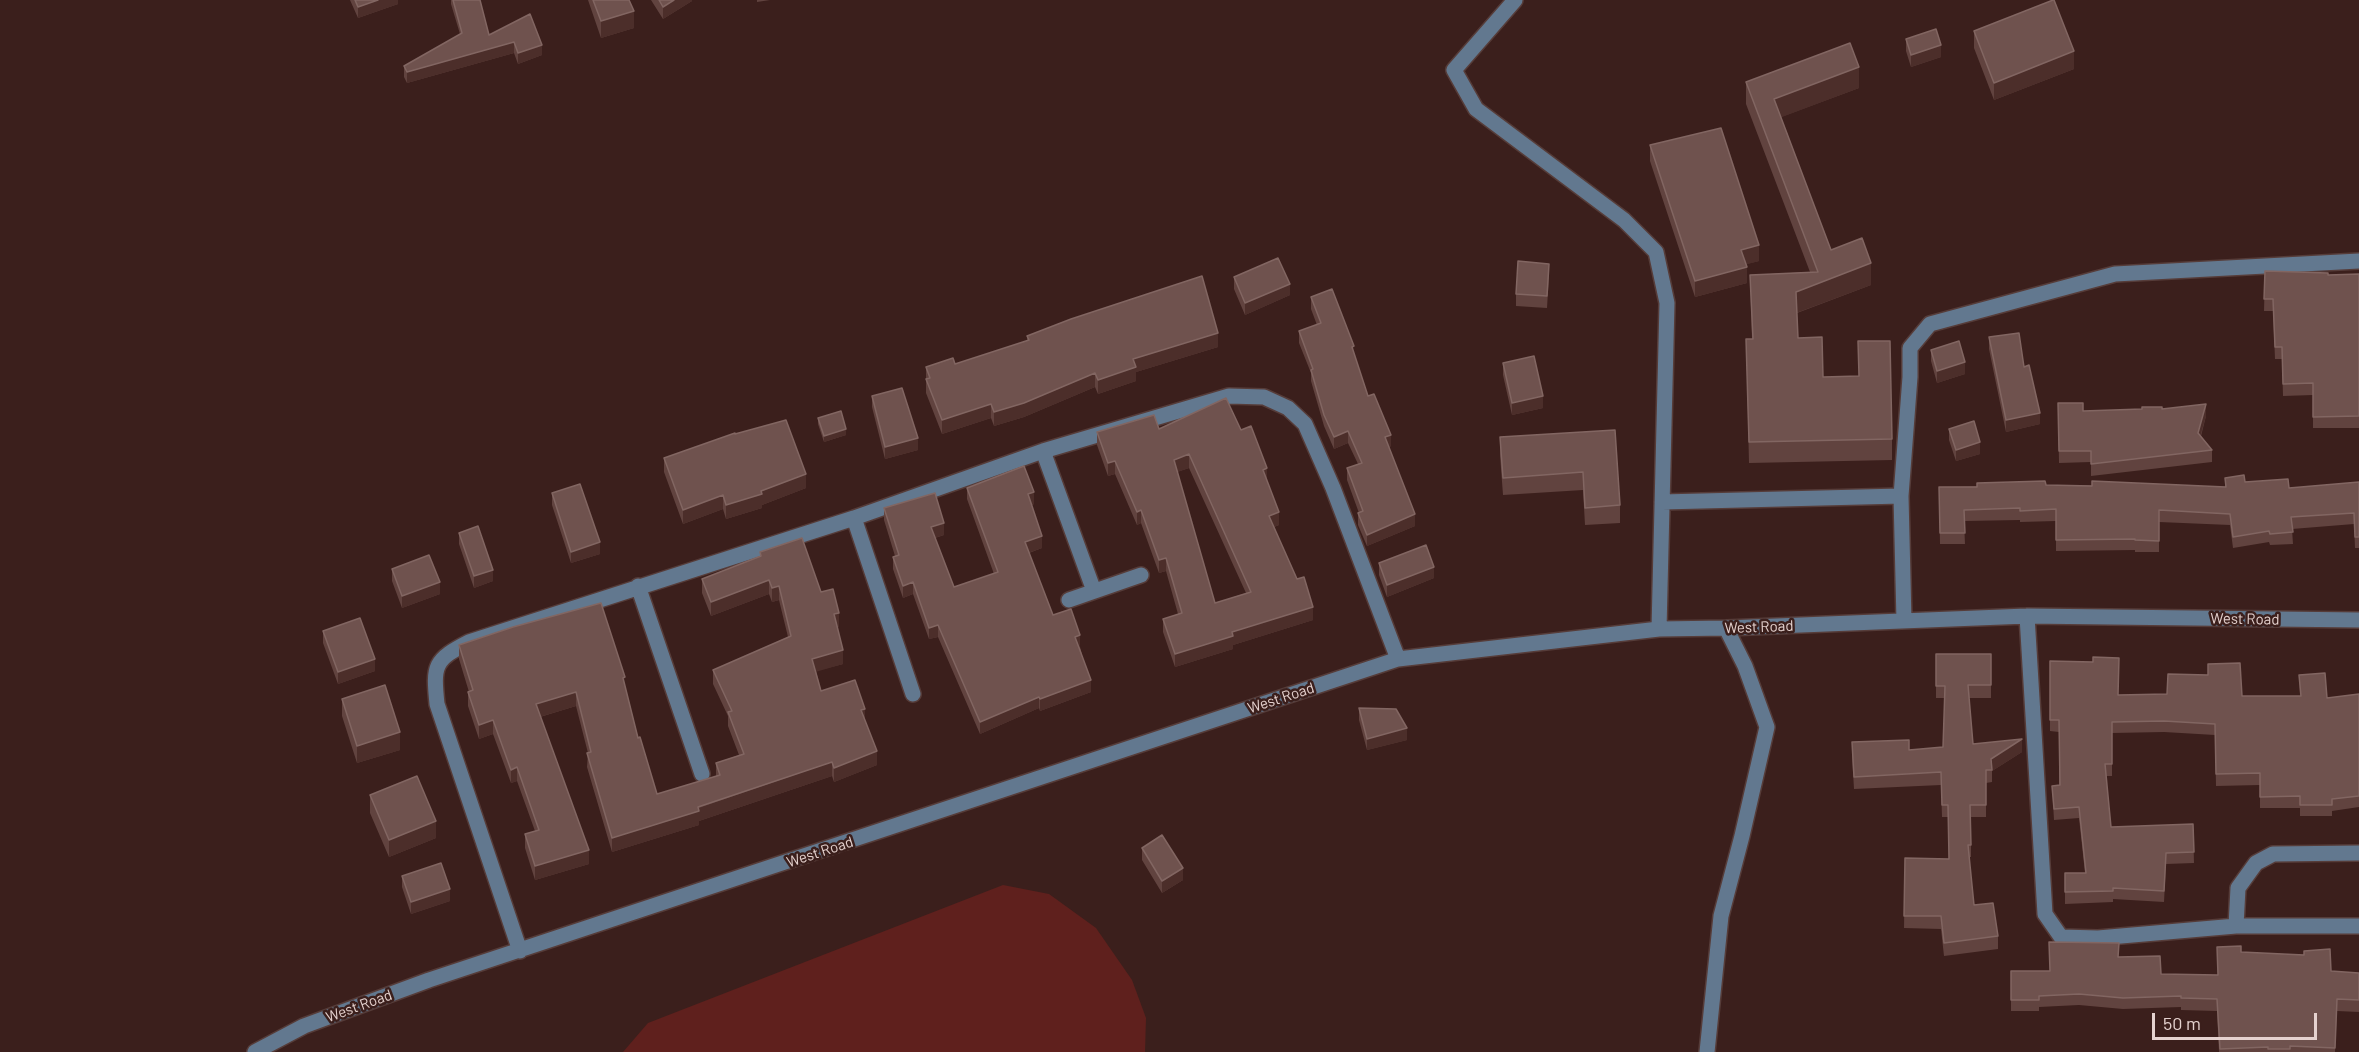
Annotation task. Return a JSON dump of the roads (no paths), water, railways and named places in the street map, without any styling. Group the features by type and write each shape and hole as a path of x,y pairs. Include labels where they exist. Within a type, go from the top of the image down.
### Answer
{"street":[{"path":"1515,0 1454,70 1476,108 1624,220 1656,252 1667,303 1659,628"},
{"path":"1904,621 1901,496 1911,348 1930,324 2115,274 2359,261"},
{"path":"520,951 437,704 436,666 449,652 469,642 854,518 1043,451 1229,396 1264,397 1288,408 1305,424 1334,488 1398,659"},
{"path":"1043,451 1094,591"},
{"path":"1662,502 1901,496"},
{"path":"854,518 913,694"},
{"path":"1069,600 1141,575"},
{"path":"638,586 702,774"},
{"path":"2027,616 2045,914 2061,937 2098,938 2236,926 2359,926"},
{"name":"West Road","path":"255,1052 304,1026 429,980 1398,659 1659,628 1726,628 2027,616 2359,620"},
{"path":"1707,1052 1721,916 1767,727 1745,666 1726,628"},
{"path":"2236,926 2238,888 2256,863 2273,854 2359,854"}]}
